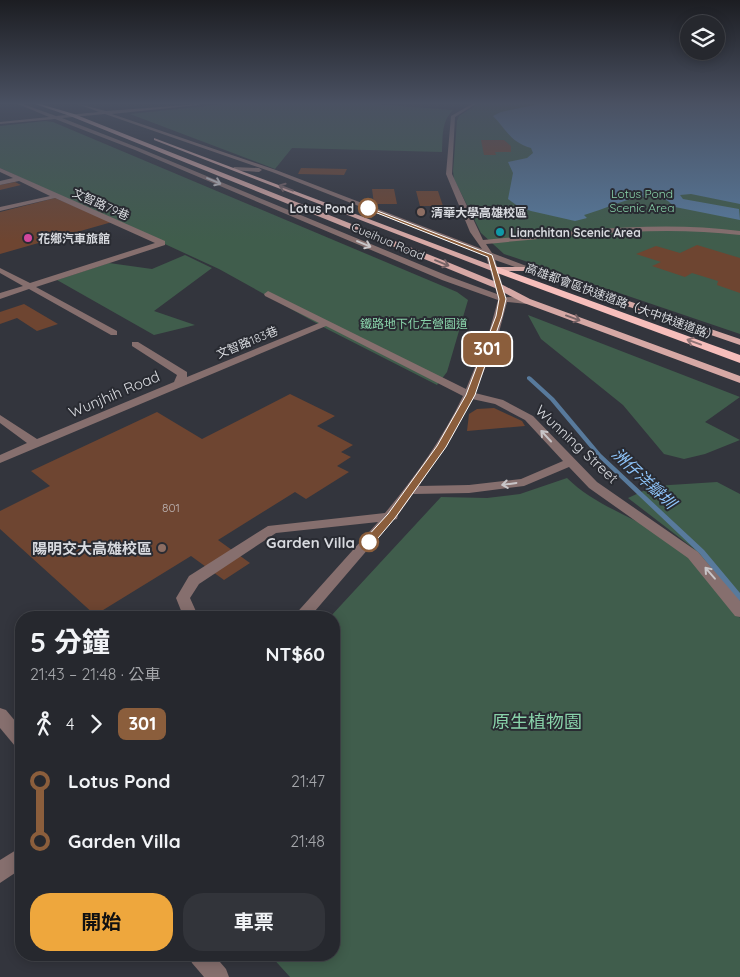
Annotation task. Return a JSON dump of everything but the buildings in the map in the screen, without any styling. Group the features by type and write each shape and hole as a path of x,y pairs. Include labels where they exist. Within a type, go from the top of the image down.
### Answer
{"highway":[{"name":"高雄都會區快速道路（大中快速道路）","path":"495,269 740,359"}],"main road":[{"name":"Cueihua Road","path":"149,150 167,153 498,286 527,301 740,380"},
{"name":"Cueihua Road","path":"183,150 234,169 256,170 495,269 526,269 740,342"}],"street":[{"name":"Cueihua Road","path":"141,150 152,151 429,272 503,299 527,301"},
{"name":"Cueihua Road","path":"203,150 256,170 274,171 526,269"},
{"path":"306,611 392,516 441,447 470,395 499,316 503,299 495,269 490,256 480,242 449,174 451,150"},
{"path":"0,170 56,196"},
{"path":"0,184 19,179"},
{"name":"文智路79巷","path":"0,209 56,196 162,244 31,286"},
{"path":"480,242 670,228 740,233"},
{"path":"0,270 114,333"},
{"path":"0,296 31,286"},
{"name":"Wunning Street","path":"268,294 470,395 499,402 529,418 593,485 693,555 716,580 740,612"},
{"name":"文智路183巷","path":"178,384 326,324"},
{"name":"Wunjhih Road","path":"0,459 178,384 183,374 135,344"},
{"path":"0,418 36,444"},
{"path":"411,490 469,489 524,482 571,462"},
{"path":"189,611 183,598 194,580 273,529 392,516"},
{"path":"0,715 15,734"},
{"path":"0,873 15,862"},
{"path":"205,961 218,977"}],"green space":[{"name":"鐵路地下化左營園道","path":"0,150 119,150 457,292 468,300 447,372 437,385 327,329 219,269 0,168"},
{"path":"224,150 291,150 275,169"},
{"path":"352,150 442,150 442,152"},
{"name":"Lotus Pond Scenic Area","path":"455,150 740,150 740,334 504,254 481,233 454,179"},
{"path":"185,255 212,268 154,311 195,325 154,335 57,280 109,263 152,269"},
{"path":"528,315 740,397 705,422 740,440 705,454 684,459 664,454 623,405 541,339"},
{"name":"原生植物園","path":"567,478 599,502 647,526 670,541 703,571 740,618 740,977 290,977 275,961 340,961 340,611 336,611 441,497 487,498 520,494"},
{"path":"717,482 740,494 740,606 693,548 628,498 654,486"}],"water":[{"path":"532,150 740,150 740,204 691,194 680,195 683,199 739,209 740,220 675,207 667,201 656,197 635,198 624,201 584,215 587,218 575,221 531,211 519,207 508,199 513,173 508,162 527,158 533,153"}],"waterway":[{"name":"洲仔洋瓣圳","path":"529,378 552,399 599,455 702,552 740,598"}],"bus line":[{"name":"301","path":"368,208 490,256 503,299 499,316 470,395 441,447 392,516 369,542"}],"place":[{"name":"Lotus Pond","path":"368,208"},
{"name":"清華大學高雄校區","path":"421,212"},
{"name":"Lianchitan Scenic Area","path":"500,232"},
{"name":"花鄉汽車旅館","path":"28,238"},
{"name":"Garden Villa","path":"369,542"},
{"name":"陽明交大高雄校區","path":"162,548"}]}
